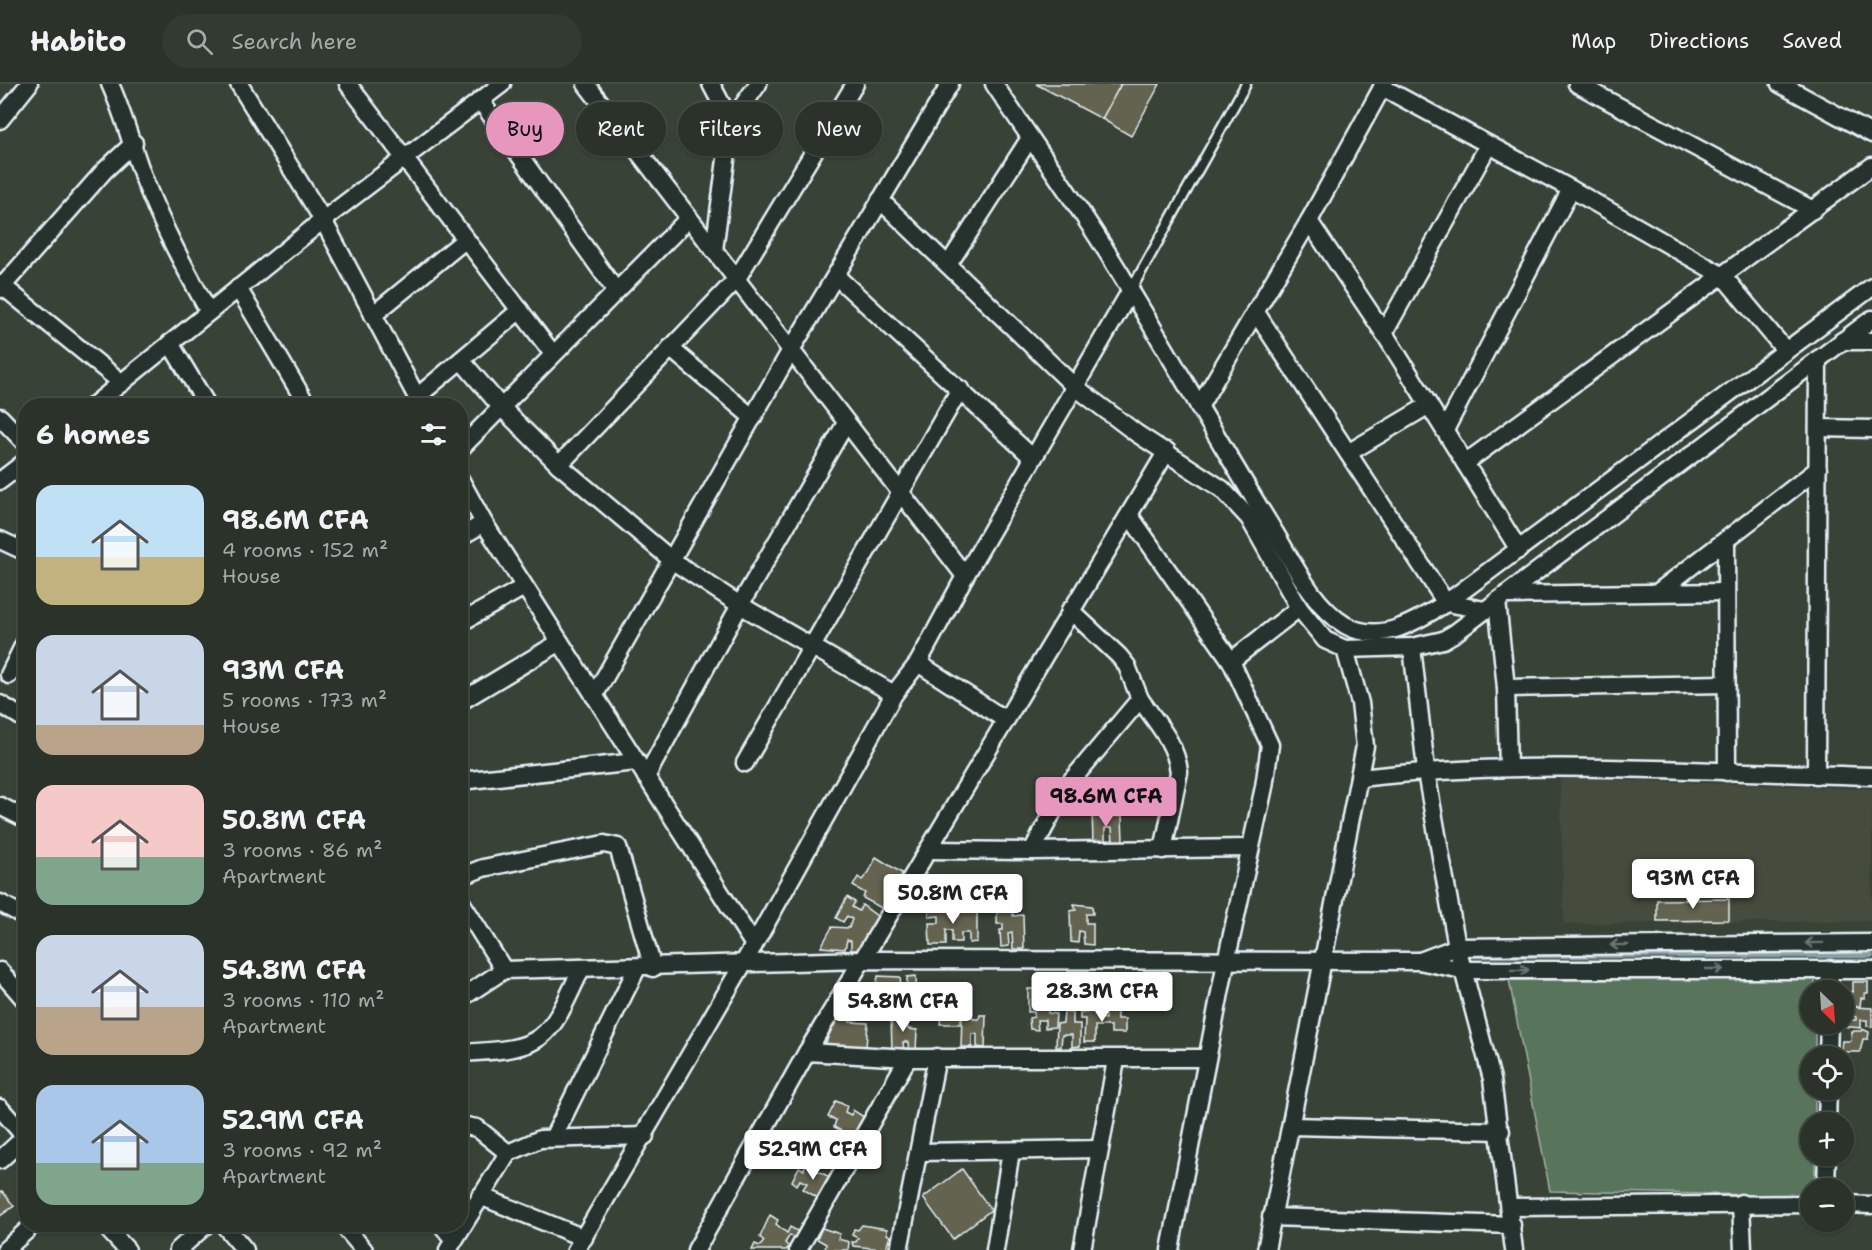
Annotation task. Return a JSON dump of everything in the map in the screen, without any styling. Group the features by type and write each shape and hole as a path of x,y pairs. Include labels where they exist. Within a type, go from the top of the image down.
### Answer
{"street":[{"path":"110,84 134,143 146,183 177,254 209,312"},
{"path":"239,84 323,220 417,398"},
{"path":"348,84 553,354"},
{"path":"103,398 323,220 502,84"},
{"path":"586,84 965,576"},
{"path":"711,84 720,102"},
{"path":"745,102 758,84"},
{"path":"559,465 736,279 843,91 855,84"},
{"path":"594,696 673,561 791,350 950,84"},
{"path":"994,84 1131,290 1313,594 1331,614 1347,626 1365,632 1395,630 1420,619 1446,603 1872,287"},
{"path":"1577,84 1813,210"},
{"path":"1780,84 1872,134"},
{"path":"1199,407 1309,221 1383,86 1724,276 1786,351"},
{"path":"0,120 24,87"},
{"path":"480,100 616,291"},
{"path":"948,265 1030,138"},
{"path":"122,383 1,286 104,171 134,143"},
{"path":"1384,333 1488,146"},
{"path":"714,250 726,156"},
{"path":"1465,463 1872,166"},
{"path":"1445,430 1571,189"},
{"path":"880,200 1074,386 1136,433 1167,451 1222,489 1249,518 1299,608 1325,640 1345,649 1412,647 1443,639 1496,602 1872,319"},
{"path":"468,441 689,218"},
{"path":"1309,221 1384,333 1519,550"},
{"path":"373,315 466,239"},
{"path":"836,276 1033,458"},
{"path":"238,288 303,398"},
{"path":"480,1196 580,1244 645,1136 685,1059 754,945 894,694 918,663 965,576 1131,290"},
{"path":"422,398 460,360 520,310"},
{"path":"1255,311 1446,603"},
{"path":"1842,341 1872,341"},
{"path":"170,343 203,398"},
{"path":"670,348 753,418"},
{"path":"1816,775 1818,359"},
{"path":"460,360 501,407 559,465 673,561 740,605 815,646 894,694"},
{"path":"745,763 815,646 960,389"},
{"path":"1348,453 1429,405"},
{"path":"0,417 18,436"},
{"path":"646,777 740,605 846,423"},
{"path":"1818,428 1872,429"},
{"path":"696,1250 807,1052 1004,719 1130,516 1167,451"},
{"path":"0,481 18,467"},
{"path":"1658,592 1726,542 1818,469"},
{"path":"468,494 524,587 754,945"},
{"path":"1130,516 1230,661 1270,745 1264,787 1226,962 1170,1250"},
{"path":"468,532 484,523"},
{"path":"0,540 18,548"},
{"path":"1726,542 1727,772"},
{"path":"468,618 524,587"},
{"path":"1446,603 1658,592 1726,592"},
{"path":"1496,602 1506,688 1508,767"},
{"path":"1230,661 1299,608"},
{"path":"1070,610 1127,666 1140,699 1172,745 1179,771 1163,850"},
{"path":"468,697 560,642"},
{"path":"1412,647 1427,771 1457,947 1484,1048 1501,1131 1514,1250"},
{"path":"1266,1250 1365,746 1364,726 1345,649"},
{"path":"4,677 18,653"},
{"path":"918,663 1004,719"},
{"path":"1506,688 1726,684"},
{"path":"1032,852 1066,788 1107,735 1140,699"},
{"path":"0,704 18,715"},
{"path":"468,780 636,762"},
{"path":"1360,778 1427,771 1508,767 1872,776"},
{"path":"0,806 18,815"},
{"path":"468,874 483,868 604,844 618,847 645,968 553,1138"},
{"path":"928,850 1032,852 1250,848"},
{"path":"0,903 18,913"},
{"path":"468,913 504,970"},
{"path":"1419,961 1457,947 1872,943"},
{"path":"468,994 504,970 645,968 863,960 1226,962 1324,960 1419,961 1462,970 1872,970"},
{"path":"468,1053 511,1050 541,1038 560,1016 581,969"},
{"path":"1829,980 1830,969"},
{"path":"0,971 18,992"},
{"path":"807,1052 909,1058 1207,1058"},
{"path":"899,1250 937,1057"},
{"path":"798,1250 909,1058"},
{"path":"1082,1250 1116,1059"},
{"path":"0,1108 18,1129"},
{"path":"468,1126 477,1128 508,1152"},
{"path":"1291,1126 1501,1131"},
{"path":"468,1216 508,1152 540,1138 645,1136"},
{"path":"0,1160 18,1143"},
{"path":"919,1152 1100,1149"},
{"path":"995,1250 1011,1150"},
{"path":"1741,1203 1743,1250"},
{"path":"1509,1207 1800,1204"},
{"path":"1854,1204 1872,1205"},
{"path":"1271,1217 1512,1225"},
{"path":"3,1249 24,1232"},
{"path":"110,1232 127,1250"},
{"path":"178,1250 198,1232"},
{"path":"229,1232 245,1250"},
{"path":"349,1232 364,1250"}],"lane":[{"path":"1131,290 1246,84"}],"shaded area":[{"path":"1560,778 1872,789 1872,921 1564,924"}],"green space":[{"path":"1815,979 1800,980 1800,1034 1815,1034 1815,1046 1800,1046 1800,1100 1815,1100 1815,1112 1800,1112 1800,1166 1815,1166 1815,1178 1800,1178 1800,1196 1550,1191 1509,980"}],"building":[{"path":"1036,84 1121,84 1102,119"},
{"path":"1121,84 1160,84 1131,136 1102,119"},
{"path":"1098,809 1099,817 1122,816 1123,841 1113,842 1112,828 1105,828 1105,843 1093,844 1092,810"},
{"path":"876,857 905,875 885,910 863,898 865,893 853,886 858,877 862,880 869,872"},
{"path":"847,897 855,902 852,907 859,911 862,905 881,919 862,950 851,950 851,941 847,940 845,949 821,947 832,927 849,928 852,919 847,916 843,922 836,918"},
{"path":"1729,899 1729,920 1657,921 1657,900"},
{"path":"1074,904 1092,906 1093,914 1086,914 1086,923 1093,923 1093,945 1084,944 1083,932 1079,931 1078,943 1071,942 1070,911 1076,910"},
{"path":"951,906 951,916 959,916 959,908 977,907 977,942 969,943 969,933 961,933 961,942 952,942 952,930 946,930 946,945 930,945 929,923 939,923 939,916 929,917 929,907"},
{"path":"997,909 1013,909 1013,916 1023,915 1024,949 1013,949 1012,932 1008,933 1009,946 1001,947 1000,930 1003,930 1003,924 997,924"},
{"path":"878,976 900,977 901,986 907,985 907,977 916,976 917,1009 908,1009 907,1004 900,1003 897,1009 872,1010"},
{"path":"1854,982 1868,982 1868,993 1865,993 1865,998 1861,998 1860,1006 1854,1006"},
{"path":"953,986 962,986 964,1009 955,1008 955,1015 961,1015 961,1024 940,1024 941,1013 937,1012 935,988 946,987 945,1001 953,1001"},
{"path":"1045,988 1056,989 1054,1008 1048,1008 1048,1013 1056,1014 1055,1027 1045,1028 1045,1020 1037,1020 1038,1030 1030,1029 1029,1018 1034,1017 1034,1012 1028,1012 1028,989 1039,989 1038,1000 1045,1000"},
{"path":"1854,1007 1872,1008 1872,1027 1867,1026 1867,1020 1861,1020 1861,1028 1854,1027 1856,1017 1854,1016"},
{"path":"1105,1009 1117,1009 1117,1019 1125,1019 1125,1033 1111,1033 1111,1026 1095,1026 1095,1042 1084,1042 1085,1019 1080,1019 1080,1012 1098,1012 1098,1018 1105,1019"},
{"path":"839,1010 858,1011 857,1017 851,1017 850,1022 868,1023 866,1047 825,1045"},
{"path":"1064,1012 1073,1012 1073,1024 1080,1024 1080,1046 1072,1047 1072,1035 1062,1035 1061,1047 1056,1047 1057,1024 1063,1023"},
{"path":"901,1014 916,1015 916,1021 907,1022 908,1029 917,1030 916,1051 909,1051 908,1042 903,1042 904,1051 892,1050 891,1016 900,1018"},
{"path":"962,1014 972,1014 973,1019 986,1015 985,1048 977,1047 977,1034 972,1034 972,1047 961,1047"},
{"path":"1862,1029 1869,1032 1868,1039 1863,1039 1860,1052 1854,1052 1854,1046 1842,1046 1842,1041 1851,1041 1854,1031 1862,1031"},
{"path":"836,1101 847,1106 845,1112 851,1115 853,1110 870,1121 858,1140 834,1127 836,1120 828,1117"},
{"path":"805,1164 833,1179 821,1200 803,1189 807,1183 800,1180 797,1185 792,1181 799,1167 804,1170"},
{"path":"962,1169 991,1210 953,1239 923,1198"},
{"path":"2,1191 14,1206 0,1216 0,1192"},
{"path":"770,1215 778,1220 776,1224 787,1233 790,1227 803,1234 799,1240 790,1235 785,1243 789,1247 786,1250 752,1250 755,1244 760,1246 764,1241 760,1237"},
{"path":"862,1225 887,1229 887,1234 890,1236 887,1245 891,1246 890,1250 853,1246 852,1242 856,1242 858,1238 852,1235 854,1229 858,1230"},
{"path":"822,1228 840,1234 838,1239 849,1242 848,1250 825,1250 826,1244 817,1239"}],"waterway":[{"path":"1464,956 1872,956"}]}
